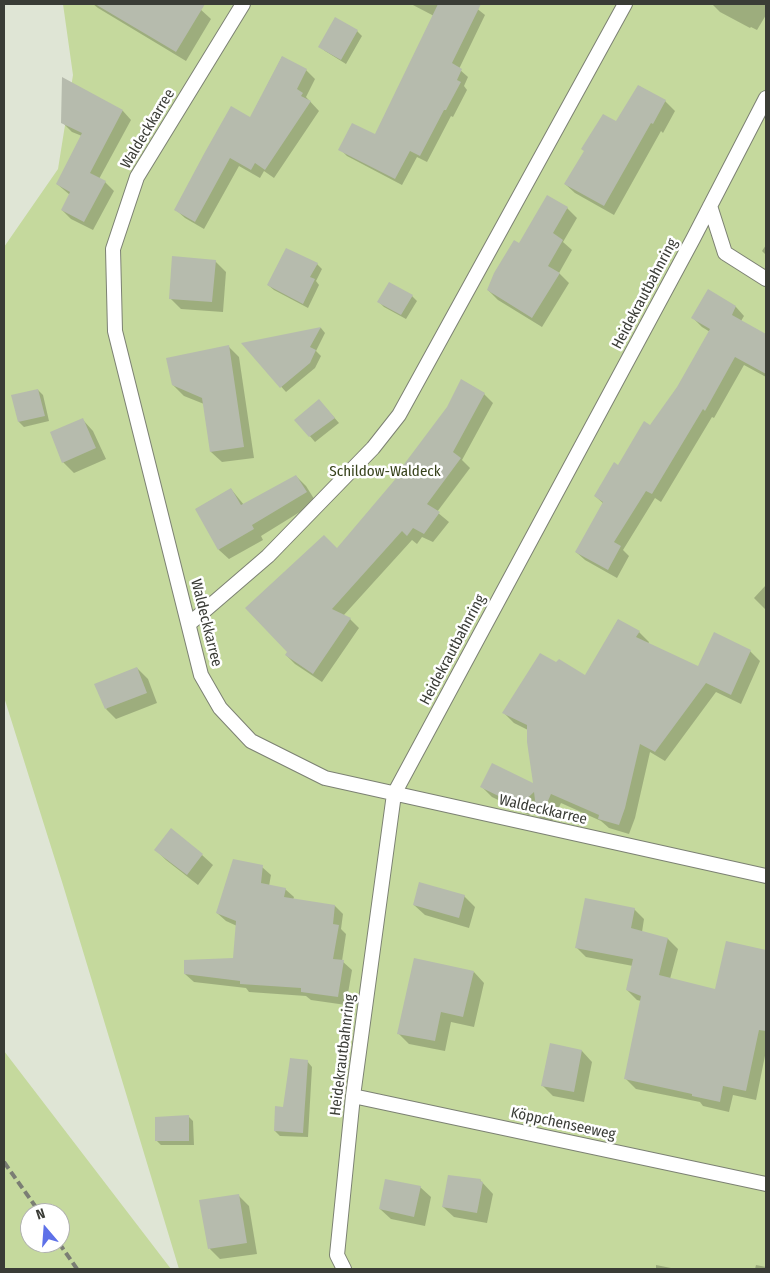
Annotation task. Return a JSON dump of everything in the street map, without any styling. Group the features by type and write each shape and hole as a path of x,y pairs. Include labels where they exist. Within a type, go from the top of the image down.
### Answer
{"lane":[{"name":"Waldeckkarree","path":"243,4 137,177 112,249 115,331 201,675 220,708 251,741 325,778 766,876"},
{"path":"189,624 268,556 373,448 400,415 625,4"},
{"name":"Heidekrautbahnring","path":"344,1269 338,1255 354,1096 394,794 710,206 766,98"},
{"path":"710,206 725,253 766,279"},
{"name":"Köppchenseeweg","path":"354,1096 766,1184"}],"green space":[{"name":"Schildow-Waldeck","path":"63,4 766,4 766,1269 179,1269 4,697 4,247 58,169 73,75"},
{"path":"4,1051 171,1269 4,1269"}],"building":[{"path":"95,4 205,4 176,52"},
{"path":"438,4 481,4 452,63 462,69 457,80 461,82 420,156 410,151 395,179 338,150 352,123 375,134"},
{"path":"335,17 358,30 341,60 318,47"},
{"path":"282,56 307,69 297,89 303,93 301,96 311,101 265,170 255,163 251,170 230,158 195,222 174,210 231,106 250,117"},
{"path":"62,77 123,110 90,173 106,181 84,222 61,210 70,192 56,184 82,133 61,123"},
{"path":"638,85 666,100 604,206 564,184 584,151 581,149 603,114 616,121"},
{"path":"547,195 568,207 553,233 563,240 548,266 560,273 532,318 487,290 494,273 514,240 519,243"},
{"path":"286,248 318,263 310,277 315,279 303,304 267,285"},
{"path":"172,256 216,260 212,302 169,299"},
{"path":"389,282 413,295 401,315 377,302"},
{"path":"708,289 736,306 732,315 766,334 766,374 735,357 705,411 703,409 652,494 646,491 614,542 621,546 608,570 575,552 603,502 594,496 614,462 618,465 644,421 650,425 677,387 710,329 691,318"},
{"path":"321,327 310,347 316,350 310,363 280,388 241,343"},
{"path":"229,345 244,447 210,452 202,398 172,385 166,358"},
{"path":"461,379 485,393 453,452 461,458 427,504 440,512 424,534 413,528 407,536 402,531 332,609 351,618 313,674 285,655 287,652 245,608 324,535 337,548 398,476 396,475 447,407"},
{"path":"38,389 45,416 18,422 11,395"},
{"path":"319,399 335,418 309,437 294,420"},
{"path":"83,418 96,448 62,463 50,432"},
{"path":"296,475 307,492 252,525 254,529 218,550 195,509 231,488 241,505"},
{"path":"618,619 640,631 636,637 698,666 714,632 751,650 731,695 706,683 655,752 640,744 625,808 619,825 598,819 599,815 551,794 541,817 537,816 534,792 519,806 480,787 492,763 533,783 527,742 527,725 502,713 540,653 556,662 559,659 585,675"},
{"path":"137,667 147,693 105,709 94,684"},
{"path":"171,828 203,854 187,875 154,850"},
{"path":"233,859 263,865 261,883 286,888 284,897 335,905 333,924 339,925 333,959 344,960 338,997 301,992 301,988 240,984 240,981 184,974 184,960 233,958 236,921 216,913"},
{"path":"419,882 465,895 459,918 413,905"},
{"path":"585,898 635,908 631,928 668,938 659,975 715,989 726,941 766,950 766,1031 759,1030 746,1091 723,1086 720,1102 624,1079 641,996 626,990 633,959 575,948"},
{"path":"414,958 474,971 463,1017 441,1012 435,1041 397,1034"},
{"path":"550,1043 582,1050 574,1092 541,1086"},
{"path":"290,1058 308,1060 303,1133 274,1131 275,1106 283,1107"},
{"path":"189,1115 189,1141 155,1141 155,1117"},
{"path":"448,1175 481,1179 480,1181 483,1182 477,1213 442,1207"},
{"path":"385,1179 421,1186 414,1217 379,1209"},
{"path":"239,1194 247,1243 208,1249 199,1200"}],"railway":[{"path":"4,1162 33,1203"},
{"path":"66,1253 77,1269"}]}
